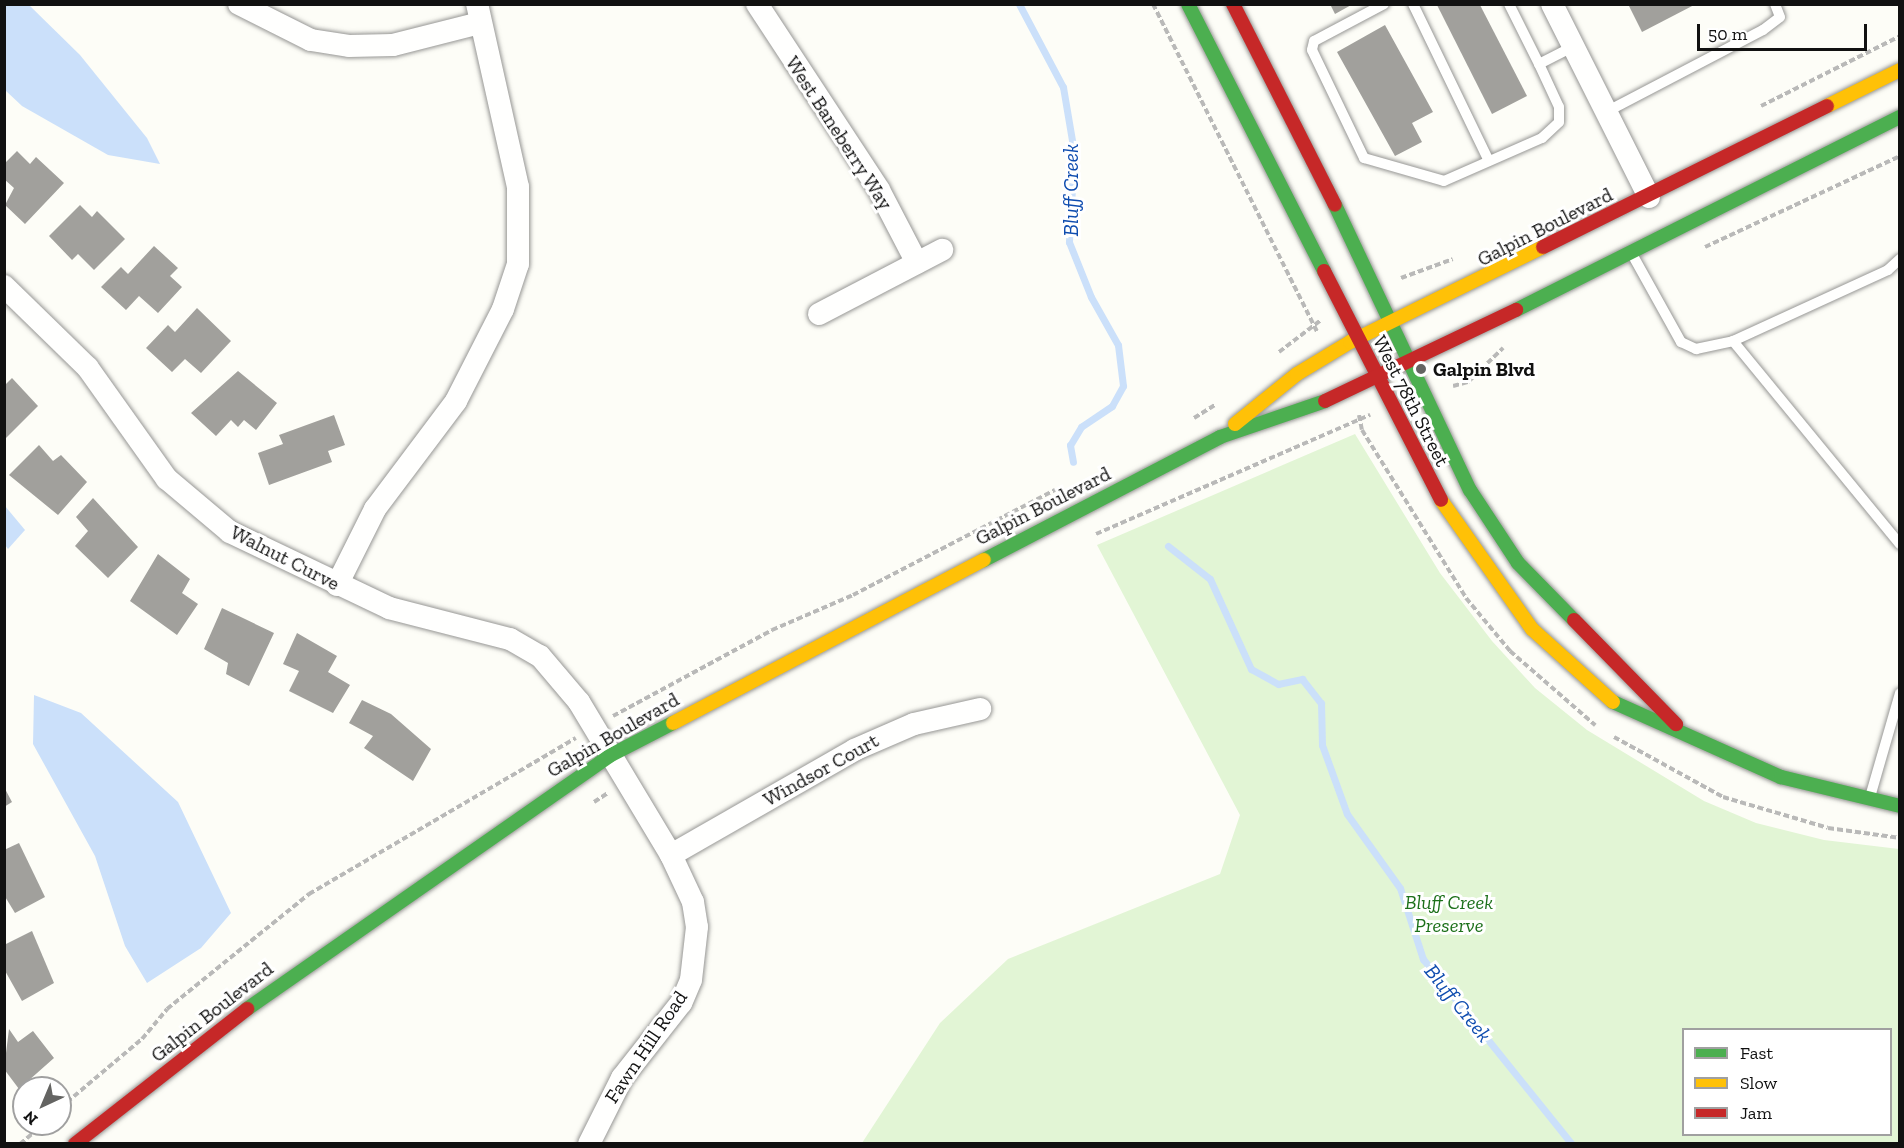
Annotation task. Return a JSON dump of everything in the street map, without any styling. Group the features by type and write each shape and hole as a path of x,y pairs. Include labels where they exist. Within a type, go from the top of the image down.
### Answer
{"street":[{"path":"239,4 311,40 350,46 393,45 478,14 518,187 519,264 503,309 456,401 375,508 337,585"},
{"name":"West Baneberry Way","path":"757,4 879,190 917,263"},
{"name":"West 78th Street","path":"1188,4 1447,512 1532,629 1621,709 1781,777 1899,806"},
{"name":"West 78th Street","path":"1233,4 1395,321 1470,490 1518,563 1690,737"},
{"path":"1552,4 1649,197"},
{"name":"Galpin Boulevard","path":"1220,437 1297,374 1357,338 1649,197 1899,70"},
{"name":"Galpin Boulevard","path":"75,1143 262,996 609,756 1220,437 1317,405 1413,361 1632,254 1899,117"},
{"path":"819,314 942,250"},
{"name":"Walnut Curve","path":"4,286 64,340 137,442 197,507 249,542 337,585 429,623 510,639 540,656 579,702 609,756"},
{"name":"Windsor Court","path":"671,855 854,750 915,724 980,709"},
{"name":"Fawn Hill Road","path":"589,1143 622,1078 663,1029 691,980 697,927 671,855 609,756"}],"lane":[{"path":"1384,4 1314,41 1312,50 1364,158 1444,181 1542,138 1558,122 1560,107 1509,4"},
{"path":"1413,4 1489,161"},
{"path":"1606,112 1763,30 1780,17 1775,4"},
{"path":"1539,64 1574,47"},
{"path":"1632,254 1681,342 1696,349 1732,341 1888,270 1899,260"},
{"path":"1732,341 1899,543"},
{"path":"1869,800 1899,693"}],"path":[{"path":"1153,4 1313,323 1343,310"},
{"path":"1752,110 1899,36"},
{"path":"1380,291 1412,271 1465,253"},
{"path":"1067,516 1095,535 1360,418"}],"green space":[{"name":"Bluff Creek Preserve","path":"1355,434 1440,573 1492,641 1535,688 1587,730 1704,801 1756,823 1824,840 1899,849 1899,1143 862,1143 940,1023 1008,959 1220,874 1240,815 1097,545"}],"water":[{"path":"4,5 29,5 80,55 147,138 160,164 108,155 22,106 5,90"},
{"path":"5,506 25,530 8,549 5,545"},
{"path":"34,695 81,713 178,802 231,913 201,948 147,983 125,946 95,856 33,744"}],"building":[{"path":"1330,4 1353,4 1335,14"},
{"path":"1628,4 1696,4 1642,32"},
{"path":"1437,5 1480,5 1527,96 1492,114"},
{"path":"1385,25 1433,112 1412,123 1422,142 1395,156 1337,52"},
{"path":"17,151 30,164 36,157 64,183 25,224 5,205 14,188 4,179 4,164"},
{"path":"80,205 92,217 97,211 125,239 94,270 78,254 72,260 49,236"},
{"path":"154,246 178,268 170,276 182,287 158,313 139,296 126,310 101,287 121,267 128,274"},
{"path":"197,308 231,341 201,373 185,359 172,372 146,348 168,325 175,332"},
{"path":"238,371 277,403 256,430 244,420 238,427 231,420 216,436 191,413"},
{"path":"12,378 38,406 4,440 4,386"},
{"path":"334,415 345,445 328,451 332,462 269,485 258,453 283,444 279,435"},
{"path":"39,445 53,461 61,455 87,482 58,515 9,475"},
{"path":"93,498 138,547 108,578 75,546 88,531 76,517"},
{"path":"158,554 190,579 182,593 198,604 177,635 130,601"},
{"path":"222,608 274,633 249,686 226,674 228,663 204,649"},
{"path":"297,633 337,656 328,672 350,685 333,713 289,691 299,671 283,664"},
{"path":"362,700 391,714 431,749 413,781 364,748 373,736 349,723"},
{"path":"4,787 12,802 4,807"},
{"path":"19,843 45,897 15,913 4,895 4,850"},
{"path":"32,931 54,983 22,1001 4,969 4,945"},
{"path":"9,1029 18,1042 33,1031 54,1058 34,1076 12,1076 12,1080 4,1069"}],"waterway":[{"name":"Bluff Creek","path":"1019,4 1063,87 1074,152 1069,242 1091,297 1118,345 1123,386 1112,406 1081,427 1070,445 1073,462"},
{"name":"Bluff Creek","path":"1168,546 1210,579 1251,669 1278,684 1302,679 1321,703 1322,745 1347,814 1400,888 1423,959 1572,1144"}],"traffic: fast":[{"path":"1188,4 1324,271"},
{"path":"1516,310 1900,117"},
{"path":"1335,205 1470,490 1518,563 1574,620"},
{"path":"984,560 1220,437 1325,401"},
{"path":"1613,702 1781,777 1900,806"},
{"path":"247,1009 609,756 673,723"}],"traffic: slow":[{"path":"1827,106 1900,70"},
{"path":"1235,424 1297,374 1350,342 1543,247"},
{"path":"1441,500 1532,629 1613,702"},
{"path":"673,723 984,560"}],"traffic: jam":[{"path":"1233,4 1335,205"},
{"path":"1543,247 1827,106"},
{"path":"1324,271 1441,500"},
{"path":"1325,401 1516,310"},
{"path":"1574,620 1676,724"},
{"path":"75,1144 247,1009"}],"place":[{"name":"Galpin Blvd","path":"1421,369"}]}
